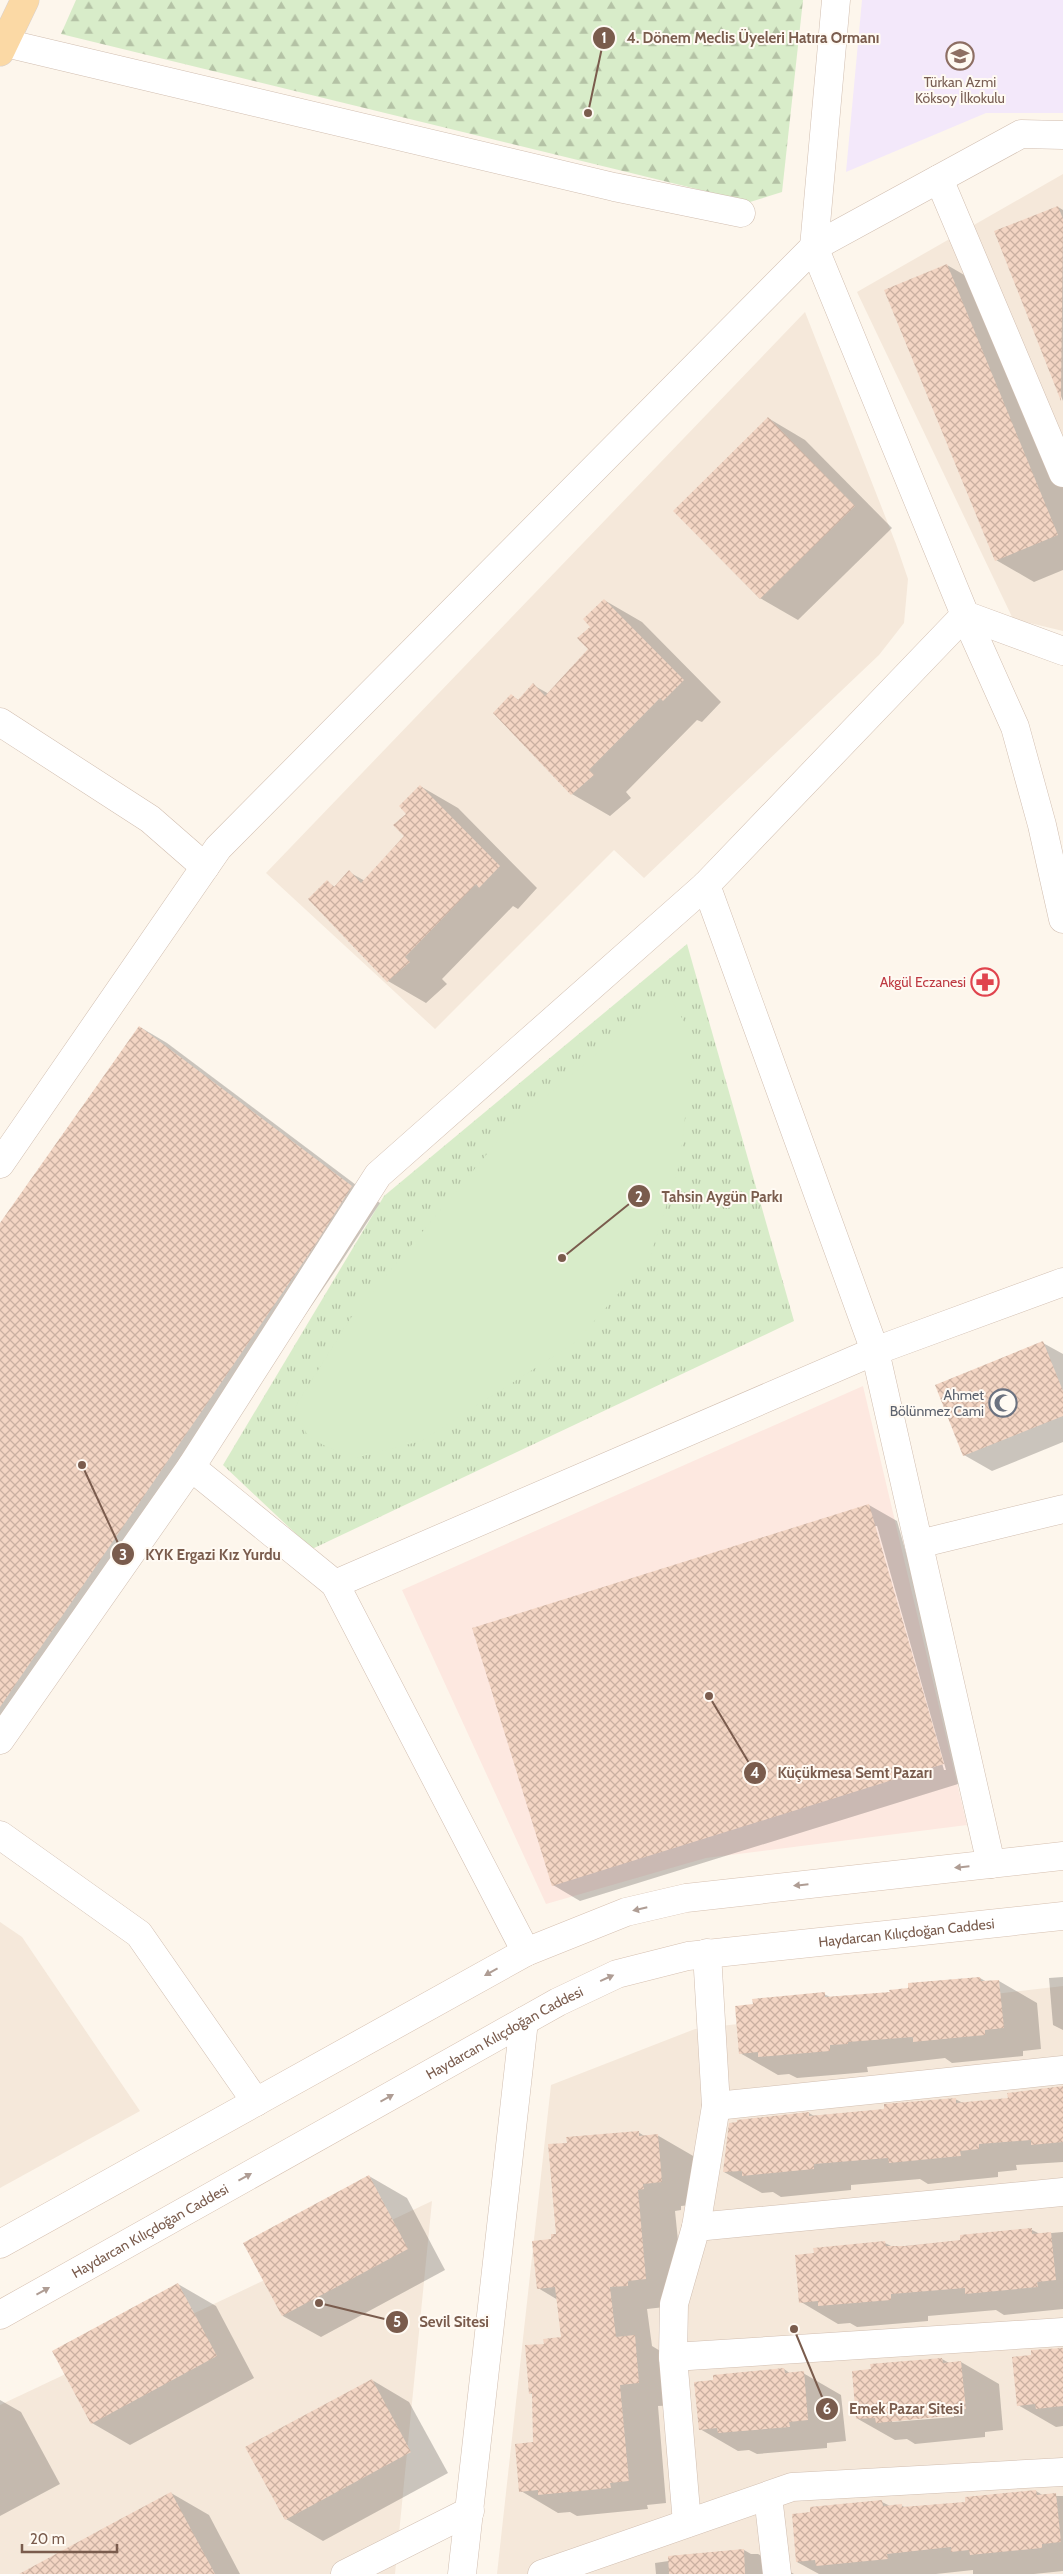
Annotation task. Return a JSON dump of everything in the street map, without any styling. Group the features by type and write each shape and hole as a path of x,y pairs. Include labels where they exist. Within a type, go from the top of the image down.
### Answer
{"main road":[{"path":"2,48 25,0"}],"street":[{"path":"836,0 814,247 965,615 1015,727 1053,821 1063,919"},
{"path":"2,48 614,187 741,213"},
{"path":"0,1164 218,848 814,247 1021,134 1063,135"},
{"path":"939,179 1063,473"},
{"path":"965,615 1063,652"},
{"path":"0,1740 191,1467 378,1175 706,886 965,615"},
{"path":"0,722 150,819 205,867"},
{"path":"706,886 875,1351 991,1864"},
{"path":"335,1584 875,1351 1063,1282"},
{"path":"191,1467 335,1584 526,1952"},
{"path":"919,1544 1063,1509"},
{"path":"0,1835 139,1934 256,2102"},
{"path":"0,2244 526,1952 626,1912 686,1898 1063,1856"},
{"name":"Haydarcan Kılıçdoğan Caddesi","path":"0,2315 524,2021 617,1974 646,1964 707,1953 1063,1916"},
{"path":"687,2522 673,2357 674,2304 696,2227 716,2106 707,1953"},
{"path":"462,2574 524,2021"},
{"path":"716,2106 1063,2070"},
{"path":"696,2227 1063,2192"},
{"path":"673,2357 1063,2332"},
{"path":"542,2574 792,2487 1063,2472"},
{"path":"768,2496 777,2574"},
{"path":"345,2574 470,2511"}],"shaded area":[{"name":"Türkan Azmi Köksoy İlkokulu","path":"862,0 1063,0 1063,113 986,113 846,172"},
{"path":"1063,174 1063,631 1013,619 857,292"},
{"path":"805,312 908,579 904,623 879,655 644,878 614,850 435,1029 266,873"},
{"path":"863,1386 967,1825 706,1858 546,1904 402,1590"},
{"path":"0,1922 22,1937 140,2111 0,2188"},
{"path":"1063,1986 1063,2574 497,2574 551,2085 695,2029"},
{"path":"432,2201 395,2574 0,2574 0,2405"}],"green space":[{"path":"76,0 803,0 782,192 750,202 61,34"},
{"path":"687,944 794,1321 312,1549 223,1465 384,1196"},
{"path":"668,995 694,1038 680,1162 650,1257 576,1342 421,1441 351,1459 308,1437 295,1407 350,1319 511,1125"}],"building":[{"path":"1058,206 1063,219 1061,401 994,231"},
{"path":"947,264 1058,535 995,561 884,290"},
{"path":"768,417 855,506 760,599 673,511"},
{"path":"604,599 684,680 663,701 660,698 589,770 594,775 571,795 493,713 511,694 518,700 533,683 545,696 588,649 577,638 590,627 583,619"},
{"path":"420,785 500,866 479,888 476,884 405,957 410,962 387,982 308,899 327,880 334,887 349,870 361,883 404,836 393,825 406,814 399,806"},
{"path":"139,1026 352,1186 313,1248 0,1707 0,1223"},
{"name":"Ahmet Bölünmez Cami","path":"1043,1341 1063,1391 1063,1416 963,1456 935,1385"},
{"path":"869,1504 944,1764 552,1886 472,1628"},
{"path":"980,1977 981,1981 999,1980 1004,2028 985,2030 985,2035 913,2042 913,2037 848,2042 848,2044 830,2045 830,2051 758,2057 758,2052 739,2054 735,2006 753,2004 752,1999 825,1992 825,1997 890,1992 889,1990 908,1988 908,1983"},
{"path":"1063,2086 1063,2142 1031,2145 1031,2140 979,2144 979,2149 960,2151 961,2156 889,2163 888,2158 814,2164 814,2169 742,2176 742,2171 723,2172 729,2123 737,2122 737,2120 809,2112 809,2116 884,2109 884,2104 956,2098 956,2103 1008,2098 1007,2093"},
{"path":"639,2131 639,2136 658,2134 662,2182 643,2184 644,2189 638,2190 646,2279 628,2281 628,2286 610,2287 616,2337 635,2335 639,2383 620,2385 629,2481 610,2483 611,2488 538,2495 538,2490 519,2492 515,2444 533,2442 532,2393 529,2394 525,2345 544,2344 543,2339 561,2337 555,2287 537,2289 532,2241 551,2239 551,2234 556,2234 548,2144 567,2143 566,2137"},
{"path":"369,2175 408,2249 282,2316 243,2243"},
{"path":"1032,2228 1032,2234 1051,2232 1056,2280 1037,2282 1038,2287 965,2294 965,2288 891,2294 891,2300 818,2306 818,2301 799,2303 795,2255 814,2253 813,2248 885,2241 886,2246 905,2246 960,2240 960,2235"},
{"path":"178,2283 217,2356 91,2424 52,2351"},
{"path":"1063,2348 1063,2406 1036,2409 1035,2404 1017,2406 1012,2357 1031,2355 1031,2350"},
{"path":"942,2358 943,2363 961,2361 966,2409 947,2411 948,2416 876,2423 875,2418 856,2419 852,2371 871,2369 870,2364"},
{"path":"784,2368 785,2373 804,2371 808,2420 789,2422 790,2427 718,2433 717,2428 699,2430 694,2382 713,2380 713,2375"},
{"path":"372,2379 411,2452 285,2520 245,2447"},
{"path":"1036,2490 1037,2495 1056,2493 1061,2542 1042,2544 1042,2548 970,2555 969,2550 951,2552 951,2547 887,2554 888,2559 816,2566 815,2560 796,2562 792,2514 810,2512 810,2507 882,2500 883,2506 902,2504 902,2507 965,2502 965,2497"},
{"path":"171,2492 215,2574 19,2574 113,2523"},
{"path":"744,2549 745,2574 669,2574 668,2556"}],"place":[{"name":"Türkan Azmi Köksoy İlkokulu","path":"960,56"},
{"name":"4. Dönem Meclis Üyeleri Hatıra Ormanı","path":"588,113"},
{"name":"Akgül Eczanesi","path":"985,982"},
{"name":"Tahsin Aygün Parkı","path":"562,1258"},
{"name":"Ahmet Bölünmez Cami","path":"1003,1403"},
{"name":"KYK Ergazi Kız Yurdu","path":"82,1465"},
{"name":"Küçükmesa Semt Pazarı","path":"709,1696"},
{"name":"Sevil Sitesi","path":"319,2303"},
{"name":"Emek Pazar Sitesi","path":"794,2329"}]}
